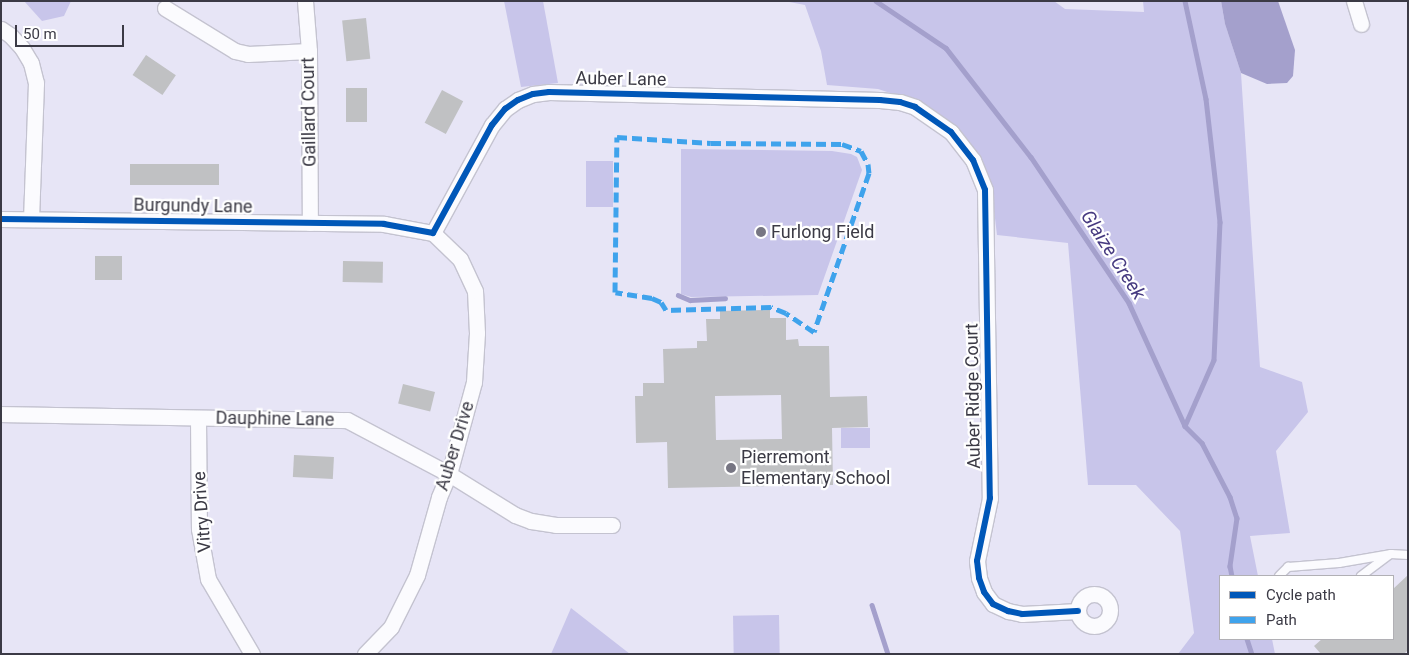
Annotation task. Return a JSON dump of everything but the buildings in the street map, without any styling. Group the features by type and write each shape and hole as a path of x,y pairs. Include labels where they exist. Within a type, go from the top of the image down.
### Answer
{"street":[{"name":"Gaillard Court","path":"305,1 309,51 310,223"},
{"path":"1354,1 1361,24"},
{"path":"165,8 235,51 248,54 309,51"},
{"path":"1,29 10,35 22,48 31,63 36,83 31,219"},
{"name":"Auber Lane","path":"433,233 492,125 505,109 518,100 533,94 549,92 880,100 900,102 915,107 930,116"},
{"name":"Auber Ridge Court","path":"930,116 950,132 973,160 985,190 990,498 978,555 979,578 984,592 993,604 1008,611 1022,614 1078,611"},
{"name":"Burgundy Lane","path":"1,219 384,224 433,233"},
{"name":"Auber Drive","path":"365,654 391,627 417,575 439,497 449,474 474,382 475,291 460,259 433,233"},
{"name":"Dauphine Lane","path":"1,414 347,420 449,474 508,511 531,521 556,525 612,525"},
{"name":"Vitry Drive","path":"198,418 199,529 208,579 252,654"}],"lane":[{"path":"1281,575 1288,567 1339,563 1391,554 1408,555"},
{"path":"1362,575 1391,554"}],"shaded area":[{"path":"24,1 71,1 64,16 42,21"},
{"path":"504,1 543,1 558,83 521,87"},
{"path":"784,1 1054,1 1065,9 1144,12 1143,1 1221,1 1225,24 1241,73 1260,367 1302,382 1308,412 1276,451 1290,533 1250,536 1258,575 1219,575 1219,640 1272,640 1275,654 1178,654 1194,633 1180,531 1136,485 1088,485 1068,243 997,235 991,185 981,164 912,100 878,89 827,85 821,51 805,5"},
{"path":"1221,1 1278,1 1295,50 1293,76 1287,83 1267,84 1241,73 1225,24"},
{"name":"Furlong Field","path":"681,149 832,151 851,154 857,157 862,170 818,295 691,297 681,294"},
{"path":"586,161 613,161 613,207 586,207"},
{"path":"841,428 870,428 870,448 841,448"},
{"path":"571,608 630,654 551,654"},
{"path":"779,615 780,654 734,654 733,616"}],"waterway":[{"name":"Glaize Creek","path":"876,1 946,48 1031,157 1129,303 1185,426 1202,443 1230,497 1237,518 1230,566 1232,575"},
{"path":"1185,1 1206,99 1220,222 1214,360 1185,426"},
{"path":"678,295 690,300 725,298"},
{"path":"872,605 888,654"},
{"name":"Glaize Creek","path":"1247,640 1252,654"}],"marked path":[{"path":"617,137 711,143 842,144 861,151 868,164 869,173 814,332 786,313 771,307 666,310 661,302 652,298 615,292 617,137"}],"cycle path":[{"path":"1,219 384,224 433,233 492,125 505,109 518,100 533,94 549,92 880,100 900,102 915,107 951,132 973,160 985,190 990,498 977,561 979,578 984,592 993,604 1008,611 1022,614 1078,611"}],"place":[{"name":"Furlong Field","path":"761,232"},
{"name":"Pierremont Elementary School","path":"731,468"}]}
